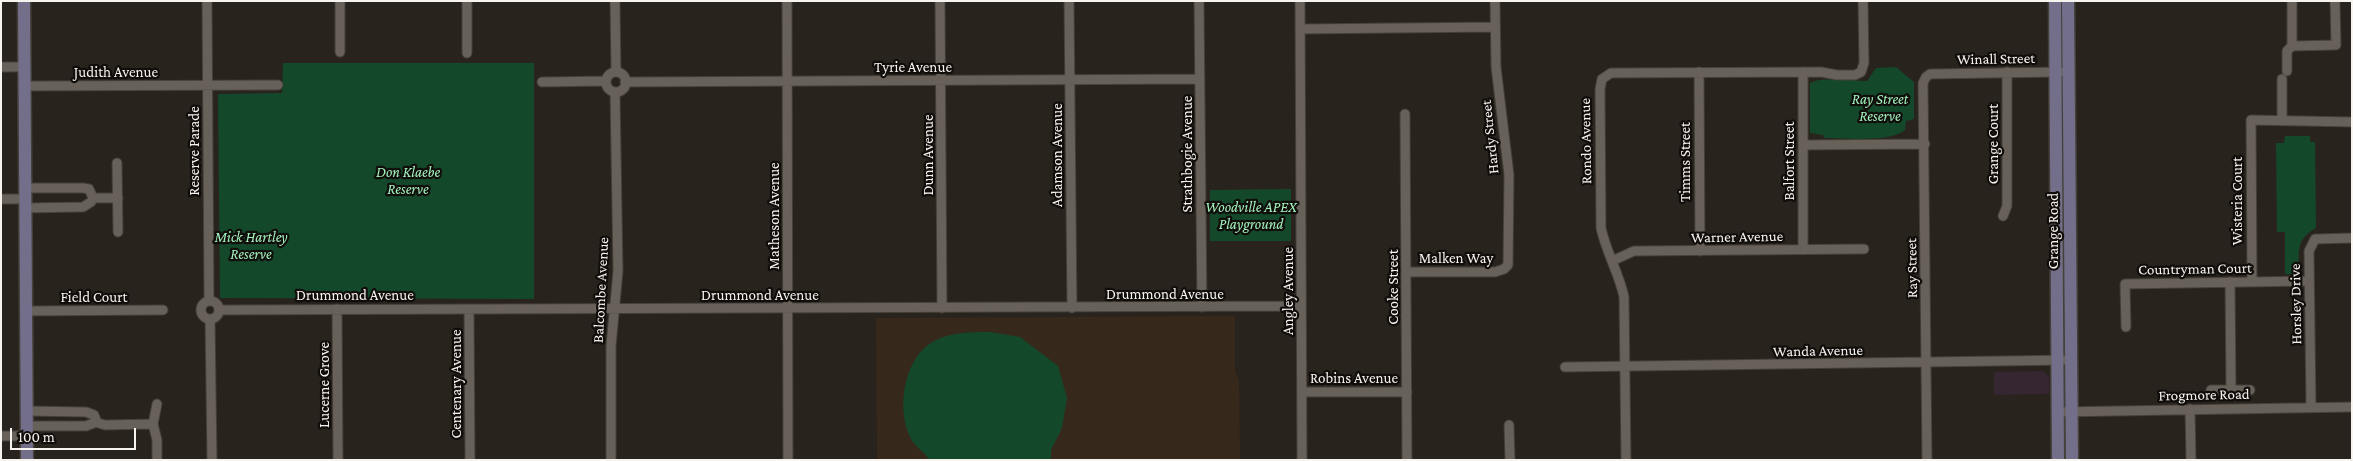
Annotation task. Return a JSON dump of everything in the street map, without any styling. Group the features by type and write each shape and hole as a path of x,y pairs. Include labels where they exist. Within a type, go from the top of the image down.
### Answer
{"main road":[{"path":"24,1 27,460"},
{"name":"Grange Road","path":"2055,1 2062,72 2071,360 2072,460"},
{"name":"Grange Road","path":"2058,460 2057,361 2062,72 2068,1"}],"street":[{"name":"Reserve Parade","path":"207,1 208,300"},
{"path":"340,1 340,52"},
{"path":"467,1 467,53"},
{"path":"616,1 616,72"},
{"name":"Matheson Avenue","path":"786,1 788,460"},
{"name":"Dunn Avenue","path":"940,1 942,308"},
{"name":"Adamson Avenue","path":"1070,1 1072,308"},
{"name":"Strathbogie Avenue","path":"1199,1 1202,307"},
{"name":"Angley Avenue","path":"1300,1 1302,460"},
{"name":"Hardy Street","path":"1495,1 1496,66 1509,175 1509,258 1504,269"},
{"name":"Rondo Avenue","path":"1626,460 1624,297 1620,277 1612,261 1601,228 1600,89 1602,78 1611,73 1803,72 1855,75 1861,72 1864,64 1862,1"},
{"path":"2292,1 2292,46"},
{"path":"2335,1 2336,45 2292,46 2287,51 2282,121 2352,122"},
{"path":"1300,29 1495,28"},
{"path":"1,67 25,67"},
{"path":"616,72 622,74 625,82 624,88 616,92 610,90 606,81 610,74 616,72"},
{"name":"Timms Street","path":"1699,72 1700,251"},
{"name":"Balfort Street","path":"1803,72 1803,250"},
{"name":"Grange Court","path":"2003,216 2007,206 2007,72"},
{"name":"Winall Street","path":"1926,77 1930,74 2062,72"},
{"name":"Ray Street","path":"1926,77 1923,83 1927,460"},
{"name":"Tyrie Avenue","path":"625,82 1200,79"},
{"path":"542,82 606,81"},
{"name":"Judith Avenue","path":"25,86 278,85"},
{"name":"Balcombe Avenue","path":"611,460 611,346 618,271 616,92"},
{"name":"Cooke Street","path":"1405,114 1407,460"},
{"name":"Wisteria Court","path":"2252,281 2251,120 2282,121"},
{"path":"1803,145 1924,144"},
{"path":"117,163 118,232"},
{"path":"1,199 25,198 83,188 89,190 93,198"},
{"path":"25,198 83,207 91,202 93,198"},
{"path":"93,198 118,198"},
{"name":"Horsley Drive","path":"2311,407 2309,251 2315,239 2352,238"},
{"name":"Warner Avenue","path":"1612,261 1634,251 1864,249"},
{"name":"Malken Way","path":"1407,272 1495,272 1504,269"},
{"name":"Countryman Court","path":"2126,327 2125,284 2310,280"},
{"path":"2230,282 2231,390"},
{"path":"208,300 216,303 219,310 216,316 210,319 201,313 202,304 208,300"},
{"name":"Drummond Avenue","path":"219,310 1301,306"},
{"name":"Lucerne Grove","path":"337,309 338,460"},
{"name":"Centenary Avenue","path":"469,309 470,460"},
{"name":"Field Court","path":"26,311 163,310"},
{"path":"210,319 212,460"},
{"name":"Wanda Avenue","path":"1565,367 1927,364 2071,360"},
{"path":"2211,390 2250,390"},
{"name":"Robins Avenue","path":"1302,392 1407,392"},
{"path":"157,404 153,424 157,440 157,460"},
{"name":"Frogmore Road","path":"2058,412 2352,406"},
{"path":"2190,409 2191,460"},
{"path":"26,411 86,412 94,415 95,422"},
{"path":"1,436 27,431 86,426 95,422 105,425 153,424"},
{"path":"1509,425 1510,460"}],"shaded area":[{"path":"1235,316 1235,371 1239,380 1240,460 877,460 876,318"},
{"path":"2044,371 2049,377 2049,394 1994,395 1994,372"}],"green space":[{"name":"Don Klaebe Reserve","path":"283,63 534,63 534,299 220,298 218,94 282,93"},
{"name":"Ray Street Reserve","path":"1896,67 1914,82 1914,119 1906,121 1905,130 1889,137 1866,139 1824,138 1823,135 1810,133 1810,83 1830,79 1867,81 1876,68"},
{"path":"2285,136 2310,136 2310,142 2315,142 2316,228 2304,237 2301,242 2299,274 2285,274 2285,232 2277,232 2276,143 2284,143"},
{"name":"Woodville APEX Playground","path":"1291,189 1291,241 1210,241 1210,190"},
{"path":"990,332 1020,337 1058,366 1067,398 1062,428 1051,450 1051,460 929,460 910,437 906,425 904,398 910,371 924,349 934,341 954,334"}],"park label":[{"name":"Mick Hartley Reserve","path":"251,246"}]}
